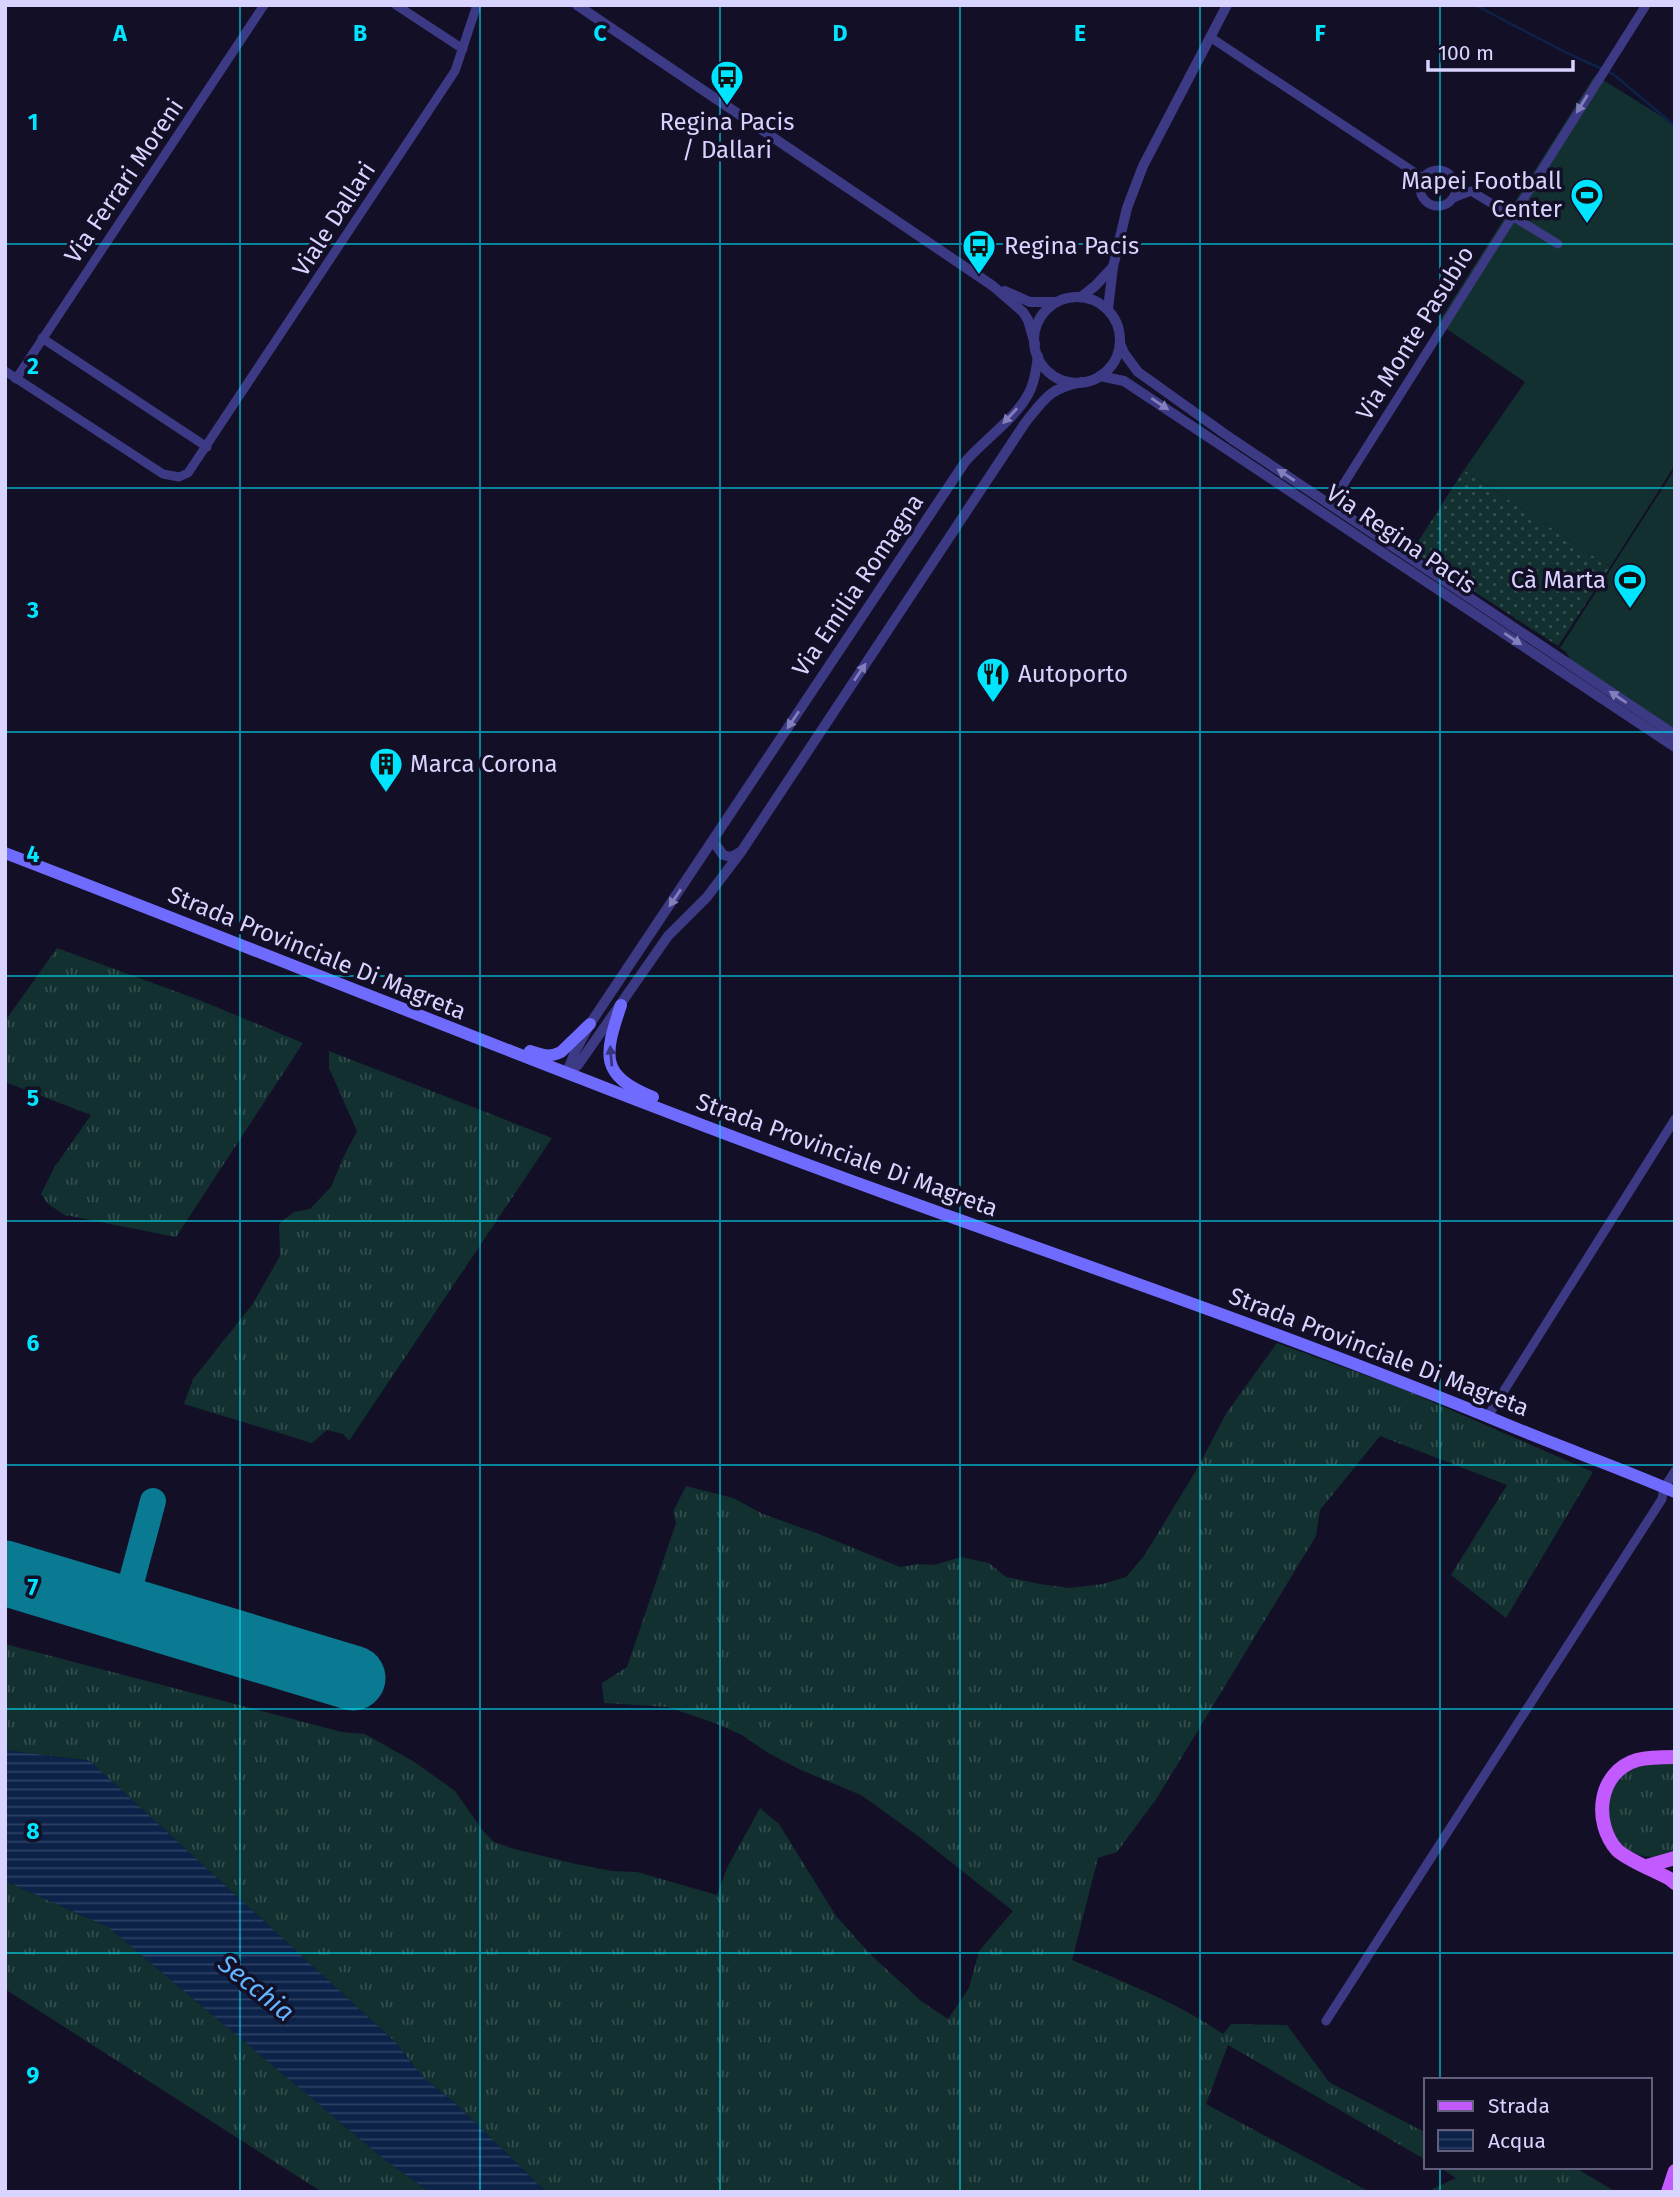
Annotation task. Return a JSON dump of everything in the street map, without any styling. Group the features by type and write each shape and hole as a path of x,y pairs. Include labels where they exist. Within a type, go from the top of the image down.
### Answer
{"main road":[{"name":"Strada Provinciale Di Magreta","path":"5,853 699,1123 885,1193 1277,1333 1669,1490"},
{"path":"621,1005 610,1037 611,1068 620,1080 632,1088 683,1109 699,1123"},
{"path":"462,1032 468,1028 476,1029 538,1054 551,1056 561,1052 590,1024"},
{"path":"1675,1758 1658,1757 1634,1761 1619,1771 1608,1784 1602,1801 1602,1822 1609,1840 1620,1853 1675,1883"},
{"path":"1647,1866 1675,1858"},
{"path":"1668,2192 1675,2171"}],"street":[{"name":"Via Ferrari Moreni","path":"16,379 264,5"},
{"path":"396,5 463,49"},
{"name":"Viale Dallari","path":"16,379 163,474 179,477 188,473 455,71 477,5"},
{"path":"577,5 993,285 1023,312 1035,344"},
{"path":"1108,309 1112,267 1127,208 1143,166 1227,5"},
{"name":"Via Monte Pasubio","path":"1331,504 1646,5"},
{"path":"1210,37 1423,178"},
{"path":"1452,198 1455,186 1450,175 1445,172 1433,171 1420,183 1420,194 1427,203 1443,206 1452,198 1471,191 1558,244"},
{"path":"1082,297 1112,267"},
{"path":"993,285 1030,302 1057,302 1082,297 1096,301 1108,309 1115,319 1120,342 1114,362 1100,376"},
{"path":"1035,344 1039,320 1057,302"},
{"path":"43,338 206,447"},
{"name":"Via Regina Pacis","path":"1120,342 1124,353 1138,372 1232,439 1675,735"},
{"name":"Via Emilia Romagna","path":"567,1073 590,1024 965,462 1026,399 1035,377 1038,356 1035,344"},
{"path":"1038,356 1045,368 1056,377 1069,382 1082,382"},
{"path":"5,371 16,379"},
{"name":"Via Regina Pacis","path":"1100,376 1124,381 1675,747"},
{"name":"Via Emilia Romagna","path":"567,1073 578,1065 668,936 707,897 741,852 1025,423 1047,396 1064,386 1100,376"},
{"path":"713,841 716,849 723,855 731,857 741,852"},
{"path":"1488,1416 1675,1119"},
{"path":"1326,2021 1669,1490 1675,1471"}],"green space":[{"name":"Mapei Football Center","path":"1595,75 1675,127 1675,465 1610,567 1464,470 1525,382 1438,323"},
{"name":"Cà Marta","path":"1675,469 1675,737 1578,674 1566,652 1560,648"},
{"path":"1464,470 1610,567 1558,646 1412,551"},
{"path":"57,948 202,1001 303,1043 176,1237 65,1215 48,1204 41,1194 54,1168 91,1115 5,1082 5,1021"},
{"path":"329,1051 552,1138 349,1441 343,1434 327,1430 312,1443 184,1404 193,1379 252,1305 280,1256 279,1224 294,1212 310,1209 331,1187 357,1131 329,1068"},
{"path":"1277,1343 1403,1389 1593,1472 1506,1618 1451,1575 1507,1485 1380,1436 1320,1510 1316,1536 1157,1798 1117,1852 1098,1858 1072,1960 1168,2002 1223,2034 1231,2024 1287,2025 1329,2082 1424,2132 1424,2159 1228,2045 1206,2104 1370,2192 546,2192 459,2107 423,2077 395,2042 90,1761 5,1750 5,1644 342,1732 365,1734 416,1763 455,1791 494,1842 576,1864 612,1871 637,1872 717,1895 728,1866 760,1808 779,1824 836,1916 871,1955 921,2001 948,2019 969,1988 979,1951 1013,1911 861,1795 801,1770 768,1753 742,1735 717,1724 668,1707 604,1703 602,1683 627,1667 676,1523 673,1512 686,1486 733,1498 763,1514 900,1567 934,1565 961,1557 989,1563 1006,1577 1040,1584 1069,1588 1103,1584 1126,1577 1144,1556 1197,1469 1227,1412"},
{"path":"1675,1764 1675,1852 1654,1857 1636,1854 1623,1846 1614,1834 1608,1805 1613,1790 1622,1777 1638,1766"},
{"path":"5,1881 108,1927 385,2160 430,2192 322,2192 5,1989"},
{"path":"1442,2169 1577,2169 1616,2192 1426,2192 1456,2178"}],"water":[{"name":"Secchia","path":"5,1750 90,1761 395,2042 423,2077 459,2107 546,2192 430,2192 385,2160 108,1927 5,1881"}],"waterway":[{"path":"1475,5 1613,74 1675,126"}],"taxiway":[{"path":"124,1609 153,1501"}],"runway":[{"path":"5,1573 353,1678"}],"place":[{"name":"Regina Pacis / Dallari","path":"727,107"},
{"name":"Mapei Football Center","path":"1587,225"},
{"name":"Regina Pacis","path":"979,276"},
{"name":"Cà Marta","path":"1630,610"},
{"name":"Autoporto","path":"993,704"},
{"name":"Marca Corona","path":"386,794"}]}
